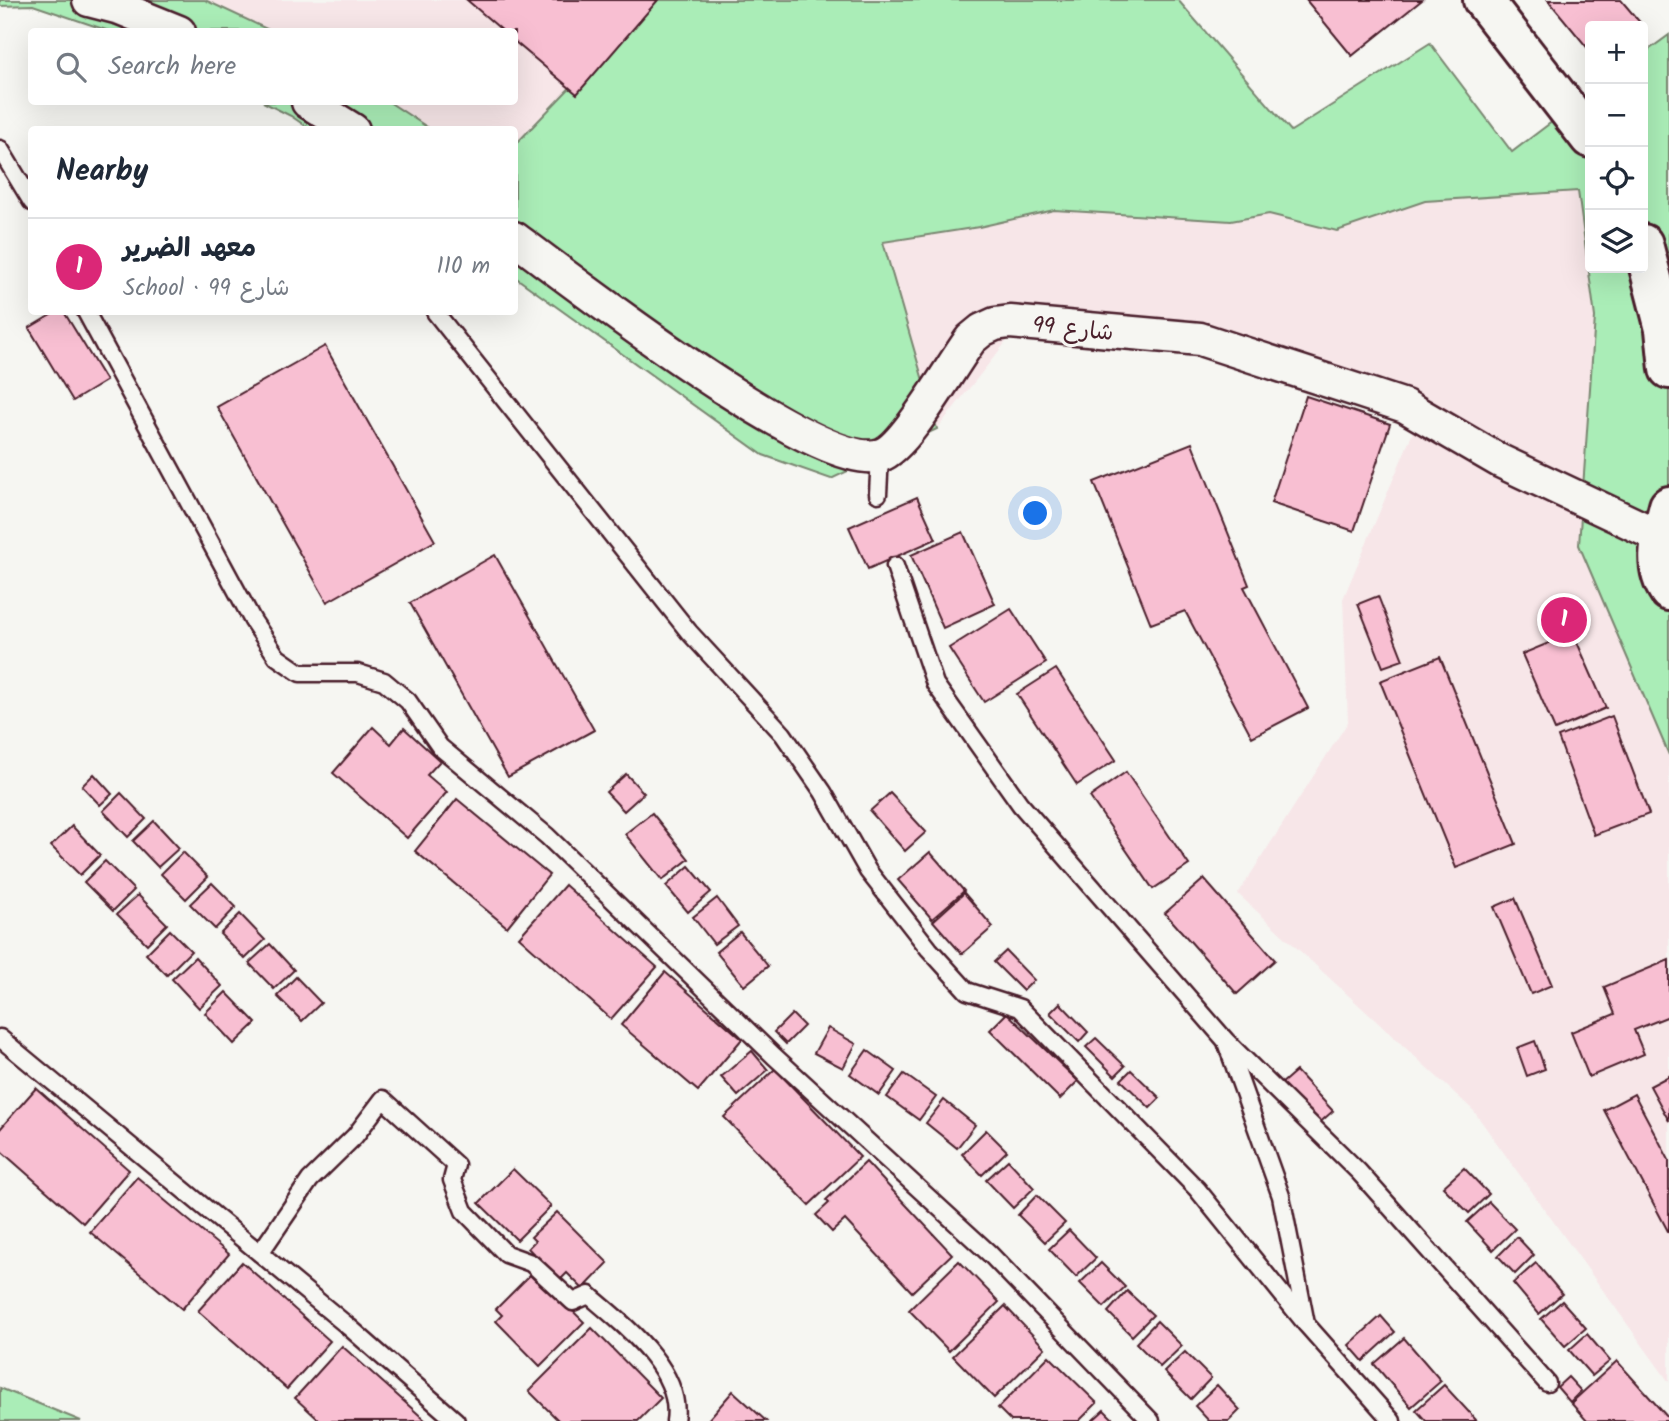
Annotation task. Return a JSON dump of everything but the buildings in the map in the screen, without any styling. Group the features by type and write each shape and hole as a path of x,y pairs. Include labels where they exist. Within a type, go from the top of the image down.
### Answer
{"street":[{"path":"89,0 120,8 169,28"},
{"path":"1483,0 1585,132"},
{"path":"313,105 347,126"},
{"path":"518,241 754,408 840,452 880,456"},
{"path":"1648,263 1665,329 1669,369"},
{"name":"شارع 99","path":"880,456 902,439 971,339 995,324 1059,325 1101,332 1200,339 1405,406 1500,461 1665,521 1660,573 1669,591"}],"lane":[{"path":"0,149 28,191"},
{"path":"88,315 253,621 276,657 300,673 358,673 384,681 408,701 440,747 547,836 775,1056 990,1254 1151,1421"},
{"path":"437,315 689,632 783,734 823,792 868,871 929,949 967,991 1020,1008 1197,1189 1306,1324 1392,1421"},
{"path":"878,494 880,456"},
{"path":"895,566 935,684 1020,804 1226,1041 1359,1172 1547,1383"},
{"path":"0,1038 260,1253 456,1421"},
{"path":"1226,1041 1281,1196 1306,1324"},
{"path":"260,1253 310,1180 355,1136 383,1099 456,1165 452,1180 464,1211 506,1254 531,1263 573,1302 589,1295 635,1334 663,1370 677,1407 675,1421"}],"shaded area":[{"path":"205,0 654,0 518,142 518,126 425,126 394,105 518,105 518,28 265,28"},
{"path":"1578,191 1585,243 1585,273 1589,273 1595,317 1579,545 1669,755 1669,1382 1473,1110 1238,894 1348,722 1343,599 1418,420 1221,359 1010,337 937,429 882,242 979,227 1054,210 1231,221 1269,214 1337,231 1425,201"}],"green space":[{"path":"0,0 205,0 265,28 100,28 33,5 0,6"},
{"path":"654,0 1178,0 1291,131 1430,43 1512,152 1585,97 1585,243 1578,191 1425,201 1337,231 1269,214 1231,221 1054,210 979,227 883,242 937,429 831,479 763,455 518,279 518,142"},
{"path":"1669,35 1669,755 1579,545 1595,317 1589,273 1648,273 1648,50"},
{"path":"269,105 394,105 425,126 306,126"},
{"path":"0,1388 81,1421 0,1421"}],"place":[{"name":"معهد الضرير","path":"1564,620"}]}
